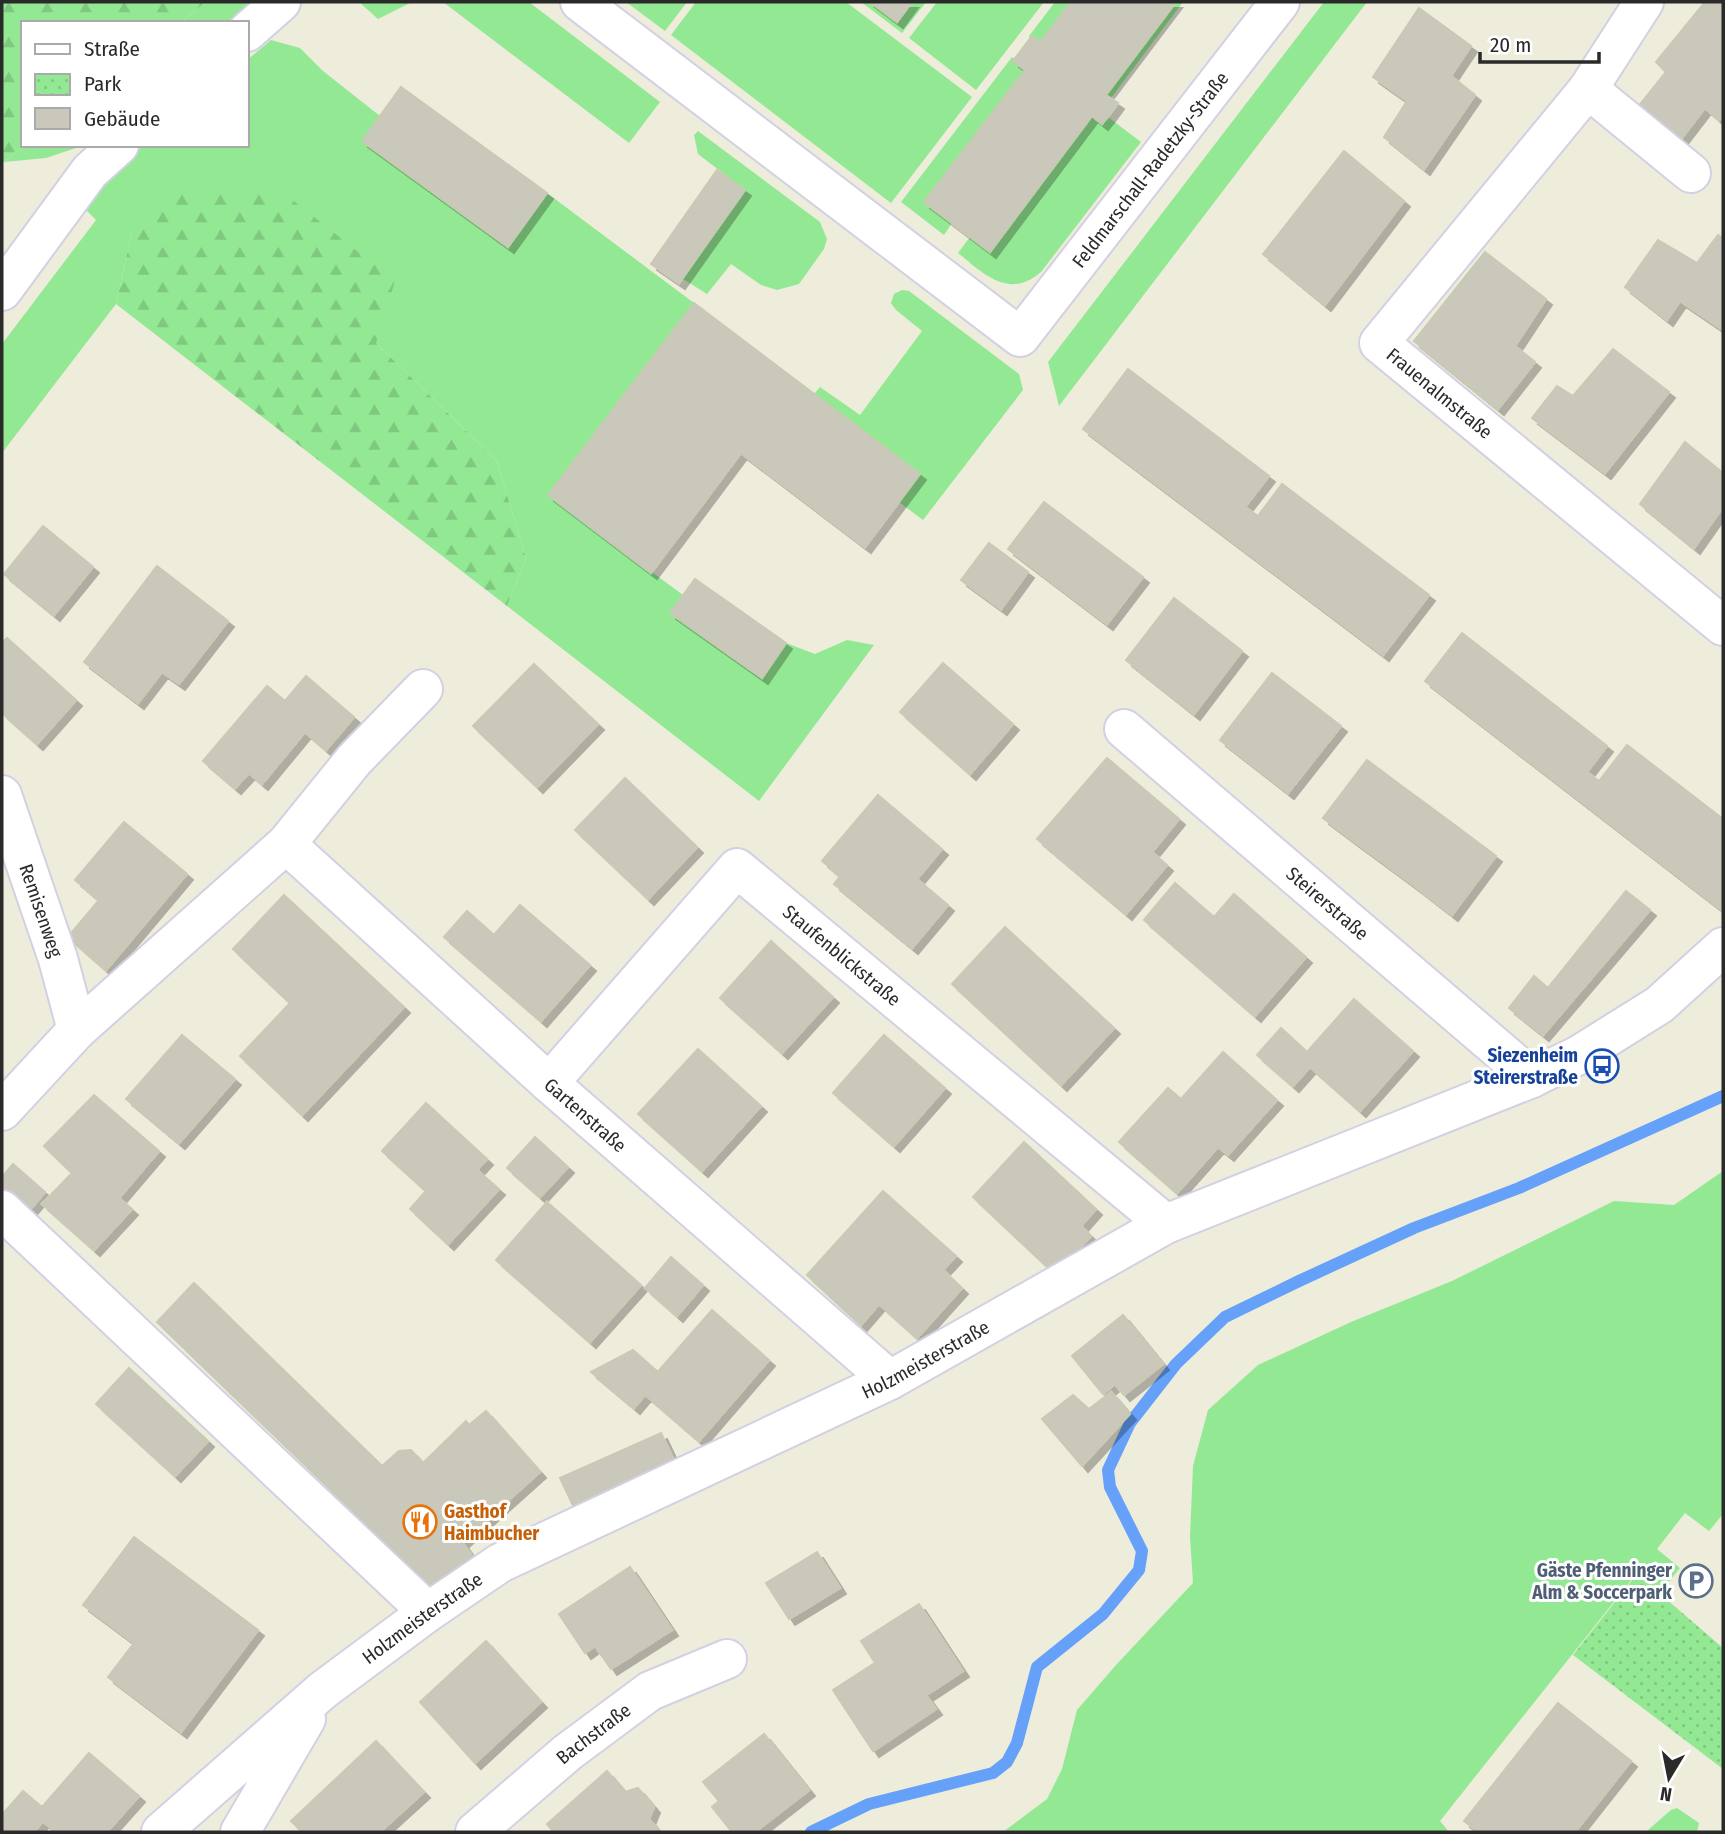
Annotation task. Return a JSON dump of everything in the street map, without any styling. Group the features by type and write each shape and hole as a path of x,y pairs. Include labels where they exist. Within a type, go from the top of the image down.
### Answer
{"street":[{"path":"248,31 281,2"},
{"name":"Feldmarschall-Radetzky-Straße","path":"580,2 1020,337 1280,2"},
{"name":"Frauenalmstraße","path":"1644,2 1588,89 1379,343 1723,626"},
{"path":"1588,89 1691,173"},
{"path":"2,290 90,171 117,147"},
{"path":"2,1111 77,1030 286,844 354,760 423,689"},
{"name":"Steirerstraße","path":"1124,729 1532,1078"},
{"name":"Remisenweg","path":"2,795 58,959 77,1030"},
{"name":"Gartenstraße","path":"286,844 549,1083 890,1380"},
{"name":"Staufenblickstraße","path":"549,1083 737,868 1167,1224"},
{"name":"Holzmeisterstraße","path":"161,1832 323,1690 428,1612 500,1563 890,1380 1167,1224 1532,1078 1579,1055 1659,1004 1723,947"},
{"path":"2,1210 428,1612"},
{"name":"Bachstraße","path":"475,1832 568,1752 650,1691 727,1660"},
{"path":"240,1832 323,1690"}],"green space":[{"path":"2,2 206,2 182,21 21,21 23,147 2,161"},
{"path":"206,2 246,2 251,9 237,21 182,21"},
{"path":"359,2 412,2 378,19"},
{"path":"443,2 529,2 660,102 629,143"},
{"path":"626,2 687,2 665,31"},
{"path":"696,2 846,2 972,97 891,203 671,35"},
{"path":"861,2 870,2 896,22 912,2 926,2 902,33"},
{"path":"937,2 1044,2 976,90 909,38"},
{"path":"1055,2 1071,2 1040,42 1033,36 1030,39 1029,36"},
{"path":"1176,2 1183,2 1111,98 1106,95"},
{"path":"1324,2 1367,2 1059,406 1048,362"},
{"path":"271,40 300,48 323,71 380,116 362,141 507,247 547,193 694,303 549,496 683,595 786,643 815,654 847,640 874,645 759,801 507,606 526,558 497,461 376,343 132,231 116,304 2,453 2,344 96,220 76,200 141,147 248,147 248,59"},
{"path":"1012,57 1015,59 1013,61 1025,70 925,202 952,223 944,235 901,202"},
{"path":"1092,116 1102,124 1108,117 1141,142 1041,272 1027,281 1008,284 981,272 958,253 970,237 990,251"},
{"path":"698,131 820,222 827,239 824,249 799,284 777,290 761,285 731,264 707,294 683,279 745,190 698,154 694,135"},
{"path":"23,147 79,147 46,158 4,162"},
{"path":"175,185 290,198 395,281 376,343 497,461 526,558 507,606 116,304 132,231"},
{"path":"902,290 909,291 1019,374 1023,390 923,520 899,502 920,474 814,394 820,387 860,415 922,331 891,303 894,294"},
{"path":"1723,1171 1723,1514 1709,1531 1685,1513 1657,1549 1680,1568 1659,1594 1636,1574 1440,1821 1449,1832 1003,1832 1047,1799 1062,1769 1077,1710 1193,1583 1190,1537 1193,1466 1208,1410 1258,1365 1351,1322 1452,1281 1614,1201 1674,1205"},
{"path":"1637,1574 1723,1648 1723,1769 1573,1655"},
{"path":"1677,1808 1699,1823 1697,1832 1649,1832 1648,1830 1671,1810"}],"building":[{"path":"870,2 912,2 897,22"},
{"path":"1071,2 1176,2 1106,95 1118,103 1108,117 1102,124 1092,116 990,252 924,202 1025,70 1013,61 1032,36 1040,42"},
{"path":"1705,2 1723,2 1723,114 1719,120 1705,108 1678,143 1637,108 1666,72 1656,62"},
{"path":"1419,8 1471,46 1451,76 1475,95 1424,169 1384,137 1407,101 1373,77"},
{"path":"401,87 547,193 508,247 362,141"},
{"path":"1344,151 1404,201 1325,305 1263,254"},
{"path":"717,170 745,190 679,283 651,264"},
{"path":"1718,235 1723,238 1723,330 1680,301 1667,320 1625,287 1658,240 1697,263"},
{"path":"1485,252 1546,299 1515,346 1535,362 1498,409 1414,341"},
{"path":"694,303 920,474 865,547 741,453 651,573 548,495"},
{"path":"1613,349 1669,392 1605,473 1532,418 1557,386 1573,396"},
{"path":"1128,369 1269,476 1245,507 1258,516 1282,484 1429,595 1383,655 1083,429"},
{"path":"1685,442 1723,473 1723,507 1694,548 1640,504"},
{"path":"1044,502 1143,577 1107,624 1008,549"},
{"path":"43,526 93,567 54,615 4,574"},
{"path":"989,543 1028,572 1001,609 961,580"},
{"path":"157,566 228,621 179,684 162,672 138,703 84,662"},
{"path":"695,579 786,643 762,678 670,613"},
{"path":"1174,598 1242,651 1194,714 1126,660"},
{"path":"1462,633 1607,746 1587,772 1599,781 1627,745 1723,819 1723,911 1425,681"},
{"path":"7,638 76,700 37,744 2,713 2,643"},
{"path":"943,663 1013,724 970,774 900,712"},
{"path":"534,664 598,724 537,787 473,726"},
{"path":"1272,673 1341,726 1288,793 1220,740"},
{"path":"306,676 354,717 326,750 305,732 262,784 249,773 235,788 203,761 267,686 285,701"},
{"path":"1107,758 1179,819 1152,852 1167,865 1126,914 1037,839"},
{"path":"1367,760 1399,784 1355,842 1323,818"},
{"path":"625,778 697,847 648,899 575,830"},
{"path":"1399,784 1429,806 1385,864 1355,842"},
{"path":"878,795 942,849 917,879 948,905 912,948 834,884 840,876 822,861"},
{"path":"1429,806 1460,829 1416,887 1385,864"},
{"path":"124,822 187,874 106,970 68,937 99,900 75,880"},
{"path":"1460,829 1496,856 1452,915 1416,887"},
{"path":"1175,883 1214,917 1234,894 1306,957 1255,1016 1144,920"},
{"path":"1626,891 1650,910 1543,1035 1509,1008 1534,976 1548,988"},
{"path":"284,895 404,1007 302,1115 240,1056 290,1003 233,949"},
{"path":"520,905 590,965 541,1021 444,937 467,911 494,935"},
{"path":"1005,927 1114,1028 1061,1085 952,984"},
{"path":"771,941 833,997 782,1053 720,998"},
{"path":"1354,999 1413,1051 1360,1111 1310,1067 1293,1086 1257,1055 1281,1028 1307,1052"},
{"path":"182,1035 235,1079 179,1143 126,1099"},
{"path":"884,1035 945,1088 894,1146 833,1093"},
{"path":"698,1049 761,1106 702,1171 638,1114"},
{"path":"1223,1052 1277,1100 1228,1155 1218,1147 1177,1193 1119,1142 1168,1088 1181,1099"},
{"path":"94,1095 159,1151 119,1198 132,1209 94,1250 42,1204 72,1173 44,1146"},
{"path":"426,1103 487,1159 477,1170 499,1189 448,1244 410,1209 426,1191 382,1151"},
{"path":"535,1137 568,1167 540,1197 507,1168"},
{"path":"1024,1142 1096,1209 1081,1226 1091,1236 1055,1274 973,1197"},
{"path":"13,1164 45,1192 29,1211 2,1186 2,1177"},
{"path":"883,1191 956,1256 943,1270 962,1288 917,1338 879,1304 861,1325 807,1275"},
{"path":"547,1202 641,1285 590,1342 496,1260"},
{"path":"671,1257 703,1285 677,1316 645,1288"},
{"path":"194,1283 382,1466 399,1451 411,1450 423,1463 466,1421 469,1425 486,1411 540,1472 462,1542 476,1561 439,1594 157,1322"},
{"path":"712,1310 769,1360 699,1441 641,1391"},
{"path":"1123,1315 1163,1364 1124,1395 1115,1384 1103,1394 1072,1356"},
{"path":"633,1350 658,1372 641,1391 645,1395 634,1408 591,1372"},
{"path":"129,1368 208,1441 175,1476 96,1404"},
{"path":"1111,1392 1130,1414 1082,1466 1042,1419 1073,1395 1089,1409"},
{"path":"661,1433 679,1471 578,1516 560,1478"},
{"path":"134,1537 258,1630 181,1732 108,1677 134,1643 83,1605"},
{"path":"817,1552 840,1588 789,1619 766,1583"},
{"path":"630,1567 672,1630 611,1669 595,1646 585,1653 559,1614"},
{"path":"919,1604 963,1671 905,1709 861,1641"},
{"path":"486,1641 541,1702 475,1763 420,1702"},
{"path":"875,1663 905,1709 926,1695 936,1709 873,1751 833,1690"},
{"path":"1558,1703 1631,1761 1575,1832 1479,1832 1464,1821"},
{"path":"764,1734 809,1790 755,1832 732,1832 712,1807 719,1801 703,1782"},
{"path":"376,1741 424,1792 380,1832 302,1832 291,1821"},
{"path":"89,1753 139,1796 107,1832 56,1832 35,1815"},
{"path":"607,1771 625,1792 638,1788 654,1807 649,1819 660,1832 554,1832 547,1824"},
{"path":"23,1791 42,1807 35,1815 43,1821 34,1832 2,1832 2,1815"}],"waterway":[{"path":"811,1832 869,1804 993,1773 1007,1762 1017,1743 1037,1667 1103,1614 1139,1570 1142,1551 1110,1487 1108,1470 1130,1423 1176,1364 1225,1317 1414,1228 1519,1188 1723,1096"}],"place":[{"name":"Siezenheim Steirerstraße","path":"1602,1066"},
{"name":"Gasthof Haimbucher","path":"420,1522"},
{"name":"Gäste Pfenninger Alm & Soccerpark","path":"1696,1581"}]}
